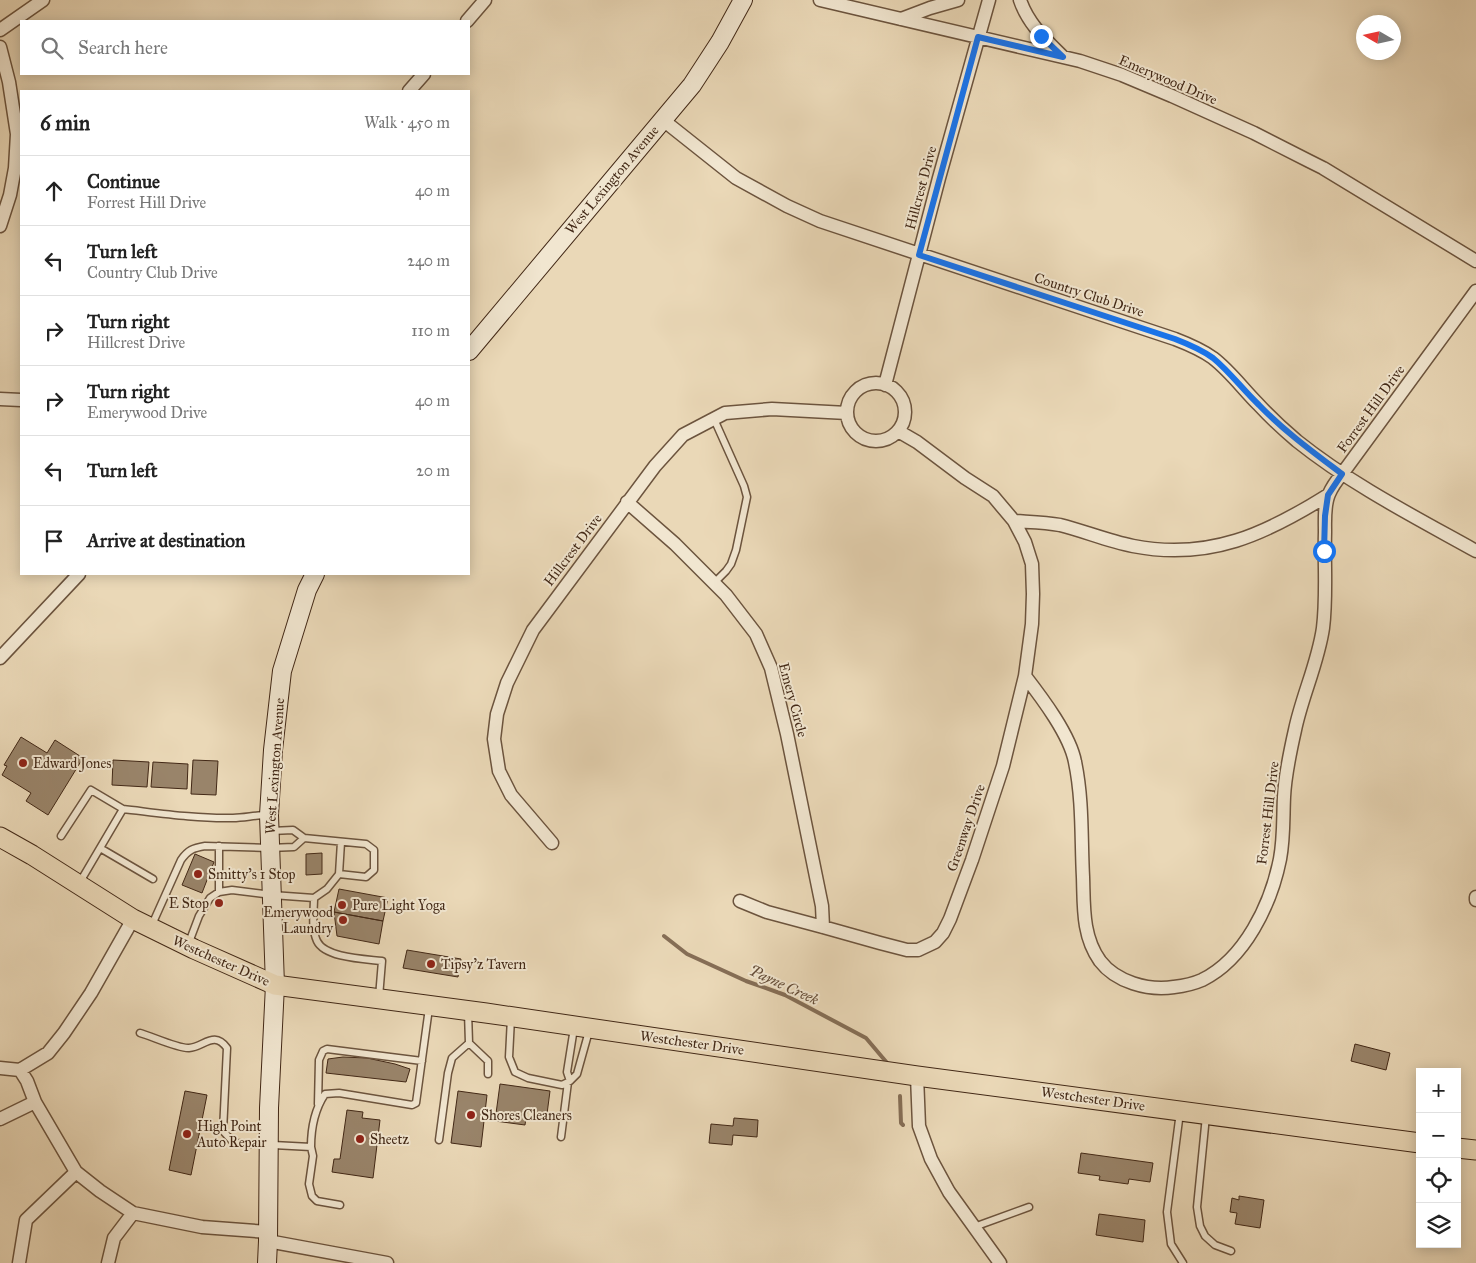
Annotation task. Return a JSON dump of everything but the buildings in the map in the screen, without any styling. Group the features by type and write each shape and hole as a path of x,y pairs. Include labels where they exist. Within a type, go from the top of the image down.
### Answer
{"main road":[{"name":"Westchester Drive","path":"2,842 32,855 132,919 275,985 582,1027 917,1076 1416,1142"},
{"path":"1461,1148 1476,1150"}],"street":[{"path":"0,30 43,0"},
{"path":"468,20 485,0"},
{"name":"West Lexington Avenue","path":"470,351 692,84 720,42 743,0"},
{"name":"Emerywood Drive","path":"820,0 1063,57 1130,79 1254,133 1323,168 1476,261"},
{"path":"901,19 958,0"},
{"name":"Hillcrest Drive","path":"885,385 989,0"},
{"path":"1020,0 1030,22 1041,36 1063,57"},
{"path":"0,47 17,134 15,168 10,195 0,224"},
{"path":"410,90 423,75"},
{"name":"Country Club Drive","path":"663,120 736,178 787,206 820,221 1192,346 1228,371 1259,405 1296,440 1342,474 1383,499 1476,550"},
{"name":"Forrest Hill Drive","path":"1025,676 1063,732 1075,760 1079,791 1084,916 1088,938 1101,962 1114,973 1130,982 1150,988 1185,986 1200,981 1215,972 1238,951 1252,932 1271,893 1280,860 1283,838 1284,794 1295,729 1318,651 1322,629 1325,586 1325,516 1328,495 1476,291"},
{"path":"876,383 885,385 894,389 904,404 905,414 903,423 891,437 882,441 867,440 854,432 849,423 847,413 849,403 852,395 867,385 876,383"},
{"path":"0,399 20,400"},
{"name":"Hillcrest Drive","path":"552,843 510,795 499,771 494,739 497,714 507,683 533,630 655,466 683,435 725,413 772,409 847,413"},
{"name":"Greenway Drive","path":"740,901 766,912 907,950 918,950 926,948 935,942 943,933 972,860 1002,766 1025,676 1032,624 1032,564 1025,542 1014,521 992,496 917,442 898,431"},
{"path":"1014,521 1058,525 1133,546 1190,550 1234,543 1260,533 1300,513 1328,495"},
{"name":"Emery Circle","path":"628,502 675,544 714,583 756,634 771,668 788,734 822,906 823,927"},
{"path":"0,658 78,575"},
{"name":"West Lexington Avenue","path":"267,1263 269,1108 275,985 269,848 273,750 282,671 307,590 314,575"},
{"path":"0,1068 20,1070 48,1053 92,993 132,919"},
{"path":"20,1070 27,1081 35,1102 76,1172 133,1213 202,1227 268,1237 387,1263"},
{"path":"917,1076 919,1126 930,1158 949,1192 1000,1263"},
{"path":"0,1119 35,1102"},
{"path":"19,1263 26,1220 76,1172"},
{"path":"108,1263 114,1238 133,1213"}],"lane":[{"path":"714,419 744,486 747,497 736,550 731,564 714,583"},
{"path":"61,836 91,790 123,809 182,816 233,818 256,815 269,823 293,830 304,838 366,844 374,850 374,870 366,877 339,874"},
{"path":"78,885 123,809"},
{"path":"151,928 181,860 187,852 194,848 219,846 294,847 304,838"},
{"path":"188,946 200,916 210,898 219,892 232,890 314,898 327,889 339,874 341,842"},
{"path":"219,846 219,892"},
{"path":"100,848 154,879"},
{"path":"314,898 314,926 317,942 328,951 340,955 382,961 379,999"},
{"path":"318,1104 325,1094 339,1093 412,1105 416,1103 430,1006"},
{"path":"468,1011 469,1043 488,1061 488,1074"},
{"path":"511,1017 509,1057 514,1072 528,1078 562,1085 577,1074 582,1027"},
{"path":"561,1137 569,1081 567,1072 582,1027"},
{"path":"140,1033 185,1048 196,1047 211,1039 224,1044 227,1048 222,1131 234,1143 311,1147"},
{"path":"439,1140 448,1073 452,1058 469,1043"},
{"path":"340,1205 317,1201 312,1196 309,1184 313,1156 311,1147 313,1126 318,1104 319,1060 323,1051 327,1049 422,1061"},
{"path":"1180,1111 1167,1212 1172,1244 1183,1263"},
{"path":"1206,1114 1197,1207 1200,1226 1204,1236 1215,1245 1232,1251"},
{"path":"974,1227 1030,1206"}],"waterway":[{"name":"Payne Creek","path":"664,936 687,954 746,981 785,995 866,1038 888,1064"},
{"name":"Payne Creek","path":"900,1096 901,1123 903,1125"}],"place":[{"name":"Edward Jones","path":"23,763"},
{"name":"Smitty's 1 Stop","path":"198,874"},
{"name":"E Stop","path":"219,903"},
{"name":"Pure Light Yoga","path":"342,905"},
{"name":"Emerywood Laundry","path":"343,920"},
{"name":"Tipsy'z Tavern","path":"431,964"},
{"name":"Shores Cleaners","path":"471,1115"},
{"name":"High Point Auto Repair","path":"187,1134"},
{"name":"Sheetz","path":"360,1139"}],"route":[{"path":"1041,36 1063,57 978,37 919,255 1175,339 1211,357 1228,371 1259,405 1296,440 1342,474 1328,495 1324,551"}]}
